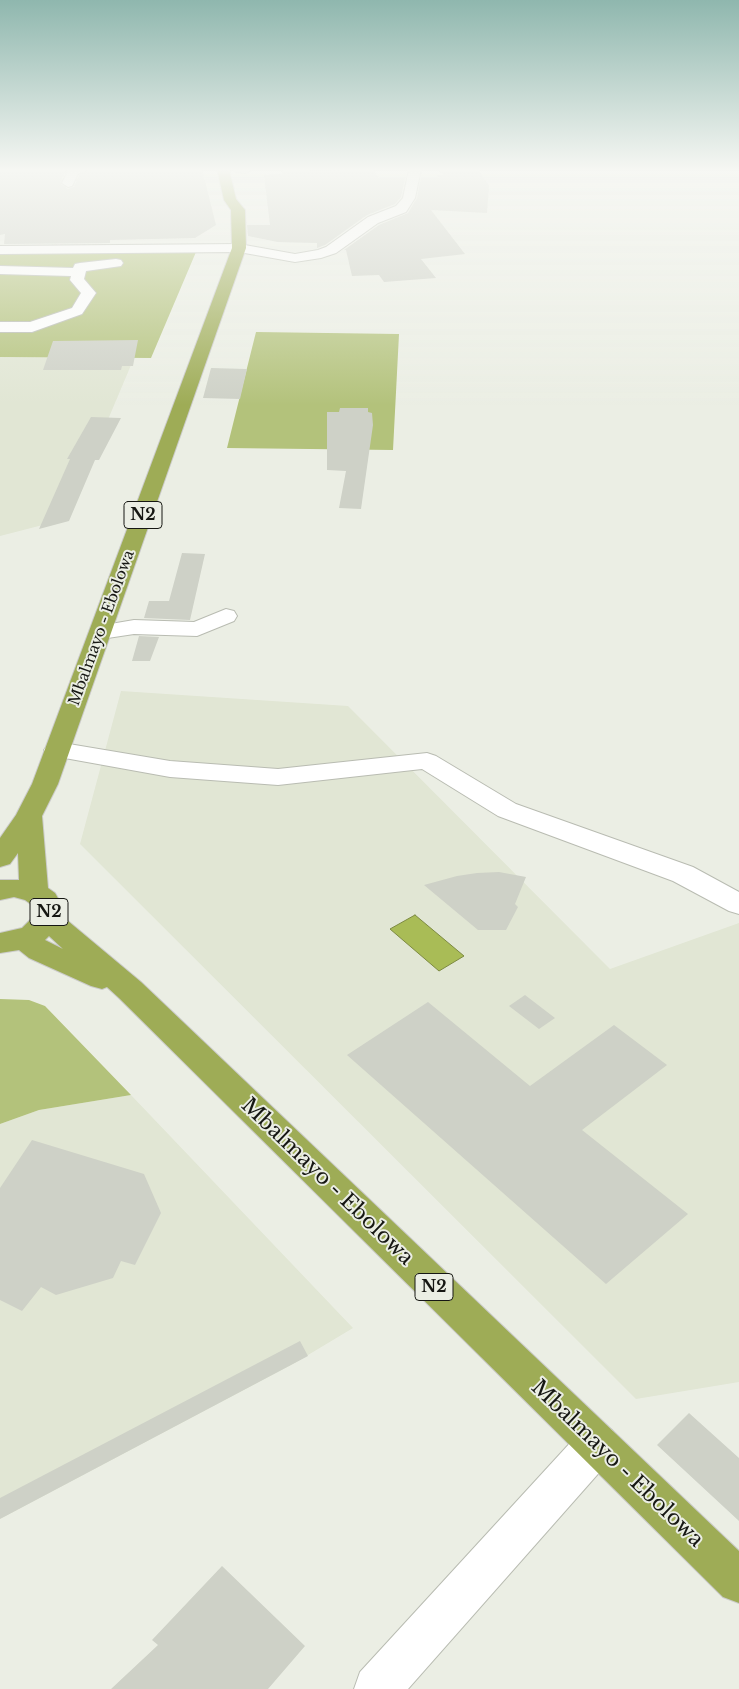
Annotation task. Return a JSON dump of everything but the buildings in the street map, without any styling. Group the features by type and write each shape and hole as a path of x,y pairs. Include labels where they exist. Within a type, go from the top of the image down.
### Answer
{"highway":[{"name":"Mbalmayo - Ebolowa","path":"0,858 29,816 44,784 101,632 238,248"},
{"name":"Mbalmayo - Ebolowa","path":"29,816 34,892"},
{"name":"N2","path":"0,890 14,888 41,895 48,906 47,919"},
{"name":"Mbalmayo - Ebolowa","path":"12,941 38,930 47,919 130,990 739,1581"},
{"name":"Mbalmayo - Ebolowa","path":"12,941 40,951 130,990"}],"street":[{"path":"0,250 237,254 295,258 321,254 334,248"},
{"path":"0,327 32,327 77,311 89,293 76,280 80,267 237,254"},
{"path":"0,270 77,272"},
{"path":"101,632 134,627 197,629 226,616"},
{"path":"57,750 170,769 278,777 427,761 507,810 683,874 739,904"},
{"path":"377,1689 597,1444"}],"shaded area":[{"path":"196,252 151,358 0,357 0,253"},
{"path":"256,332 399,334 393,450 227,448"},
{"path":"0,357 134,358 66,519 0,536"},
{"path":"121,691 348,706 610,969 739,923 739,1382 636,1399 80,844"},
{"path":"415,915 464,956 439,971 390,929"},
{"path":"0,999 29,1000 45,1006 131,1095 39,1110 0,1124"},
{"path":"131,1095 353,1328 293,1364 0,1519 0,1124 39,1110"}]}
